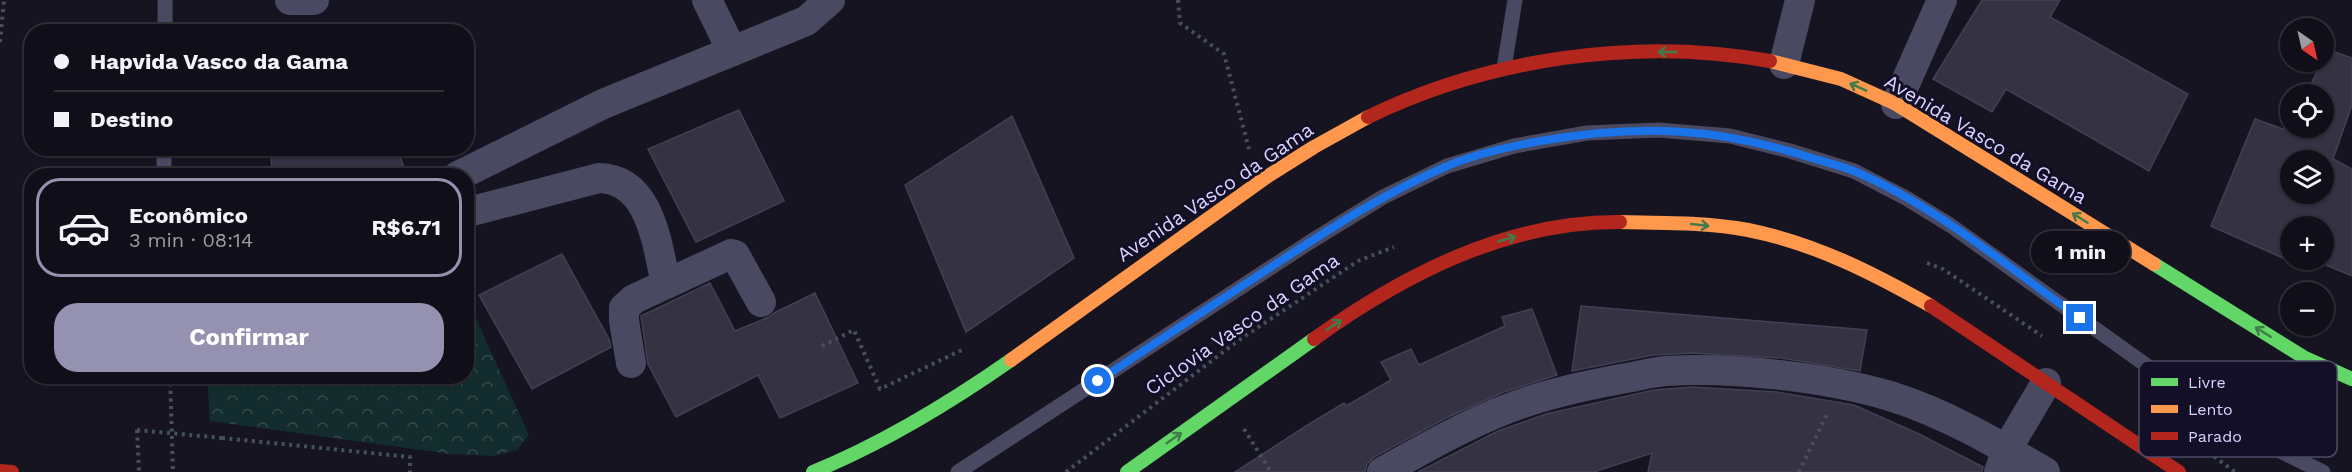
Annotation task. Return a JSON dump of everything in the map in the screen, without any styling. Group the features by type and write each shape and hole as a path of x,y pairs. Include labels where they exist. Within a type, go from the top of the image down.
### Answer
{"main road":[{"name":"Avenida Vasco da Gama","path":"813,472 888,440 930,414 998,369 1258,182 1330,137 1390,106 1446,85 1504,68 1574,56 1643,52 1710,52 1784,64 1840,79 1896,104 2312,361"},
{"path":"1127,472 1336,323 1404,282 1469,250 1533,232 1602,222 1680,223 1748,230 1820,250 1881,278 1943,313 2139,445"},
{"name":"Avenida Vasco da Gama","path":"2337,372 2352,379"},
{"path":"2157,457 2179,472"},
{"path":"0,471 12,472"}],"street":[{"path":"290,0 314,0"},
{"path":"707,0 732,51"},
{"path":"474,168 603,104 806,21 830,0"},
{"path":"1784,64 1800,0"},
{"path":"1896,104 1942,0"},
{"path":"474,211 599,178 618,180 634,194 647,211 654,230 666,284"},
{"path":"631,363 624,308 634,299 666,284 731,254 735,255 762,302"},
{"path":"1382,472 1466,428 1527,401 1598,383 1664,371 1728,371 1841,383 1892,397 1939,415 2003,461 2045,472"},
{"path":"2003,461 2046,383"}],"lane":[{"path":"165,0 165,24"},
{"path":"1504,68 1515,0"},
{"path":"958,472 1310,242 1383,198 1447,166 1514,146 1587,133 1659,130 1731,136 1854,171 1906,198 1950,225 2140,361"},
{"path":"2292,457 2323,472"}],"path":[{"path":"0,42 4,0"},
{"path":"1179,0 1180,23 1224,54 1258,182"},
{"name":"Ciclovia Vasco da Gama","path":"1066,472 1239,340 1358,261 1401,244"},
{"path":"1921,262 1943,269 2045,339"},
{"path":"822,346 854,330 880,389 969,346"},
{"path":"1799,472 1841,383"},
{"path":"170,384 173,472"},
{"path":"1227,401 1271,472"},
{"path":"139,472 137,430 410,457 410,472"},
{"path":"2213,457 2235,472"}],"green space":[{"path":"474,314 529,435 517,450 493,456 450,454 210,421 207,384 474,384"}],"building":[{"path":"1982,0 2060,0 2050,17 2188,94 2149,171 2006,89 1992,112 1933,79"},
{"path":"2334,52 2352,58 2352,105 2334,156 2334,150 2280,150 2280,204 2334,204 2334,160 2352,169 2352,276 2334,268 2334,216 2280,216 2280,257 2211,226 2255,119 2280,128 2280,138 2334,138 2334,84 2311,84 2317,72 2334,72"},
{"path":"739,110 784,201 696,242 648,149"},
{"path":"1012,116 1074,258 966,332 905,185"},
{"path":"271,156 400,156 404,168 272,168"},
{"path":"562,254 609,339 611,347 532,389 479,295"},
{"path":"710,283 735,331 769,317 815,293 858,383 780,418 758,375 676,417 648,364 641,316"},
{"path":"1581,306 1867,330 1860,371 1781,358 1692,353 1653,355 1572,371"},
{"path":"1532,309 1557,375 1504,392 1446,418 1374,457 1367,464 1365,472 1235,472 1344,403 1346,406 1391,380 1381,362 1411,349 1419,365 1505,326 1502,317"},
{"path":"1693,387 1777,392 1854,405 1919,434 1983,467 1982,472 1648,472 1652,453 1594,472 1418,472 1498,431 1546,414 1654,390"}],"traffic: fast":[{"path":"2154,264 2312,361"},
{"path":"1127,472 1314,339"},
{"path":"813,472 915,422 1011,360"},
{"path":"2337,372 2352,379"}],"traffic: slow":[{"path":"1770,61 1841,79 1896,104 2154,264"},
{"path":"1011,360 1265,178 1368,117"},
{"path":"1620,222 1684,223 1748,230 1772,236 1842,260 1931,306"}],"traffic: jam":[{"path":"1368,117 1463,80 1513,67 1564,58 1668,51 1720,54 1770,61"},
{"path":"1314,339 1383,294 1458,256 1537,231 1578,224 1620,222"},
{"path":"1931,306 2139,445"},
{"path":"2157,457 2179,472"},
{"path":"0,471 12,472"}],"route":[{"path":"1098,381 1310,242 1383,198 1447,166 1514,146 1587,133 1659,130 1731,136 1854,171 1906,198 1950,225 2080,318"}]}
